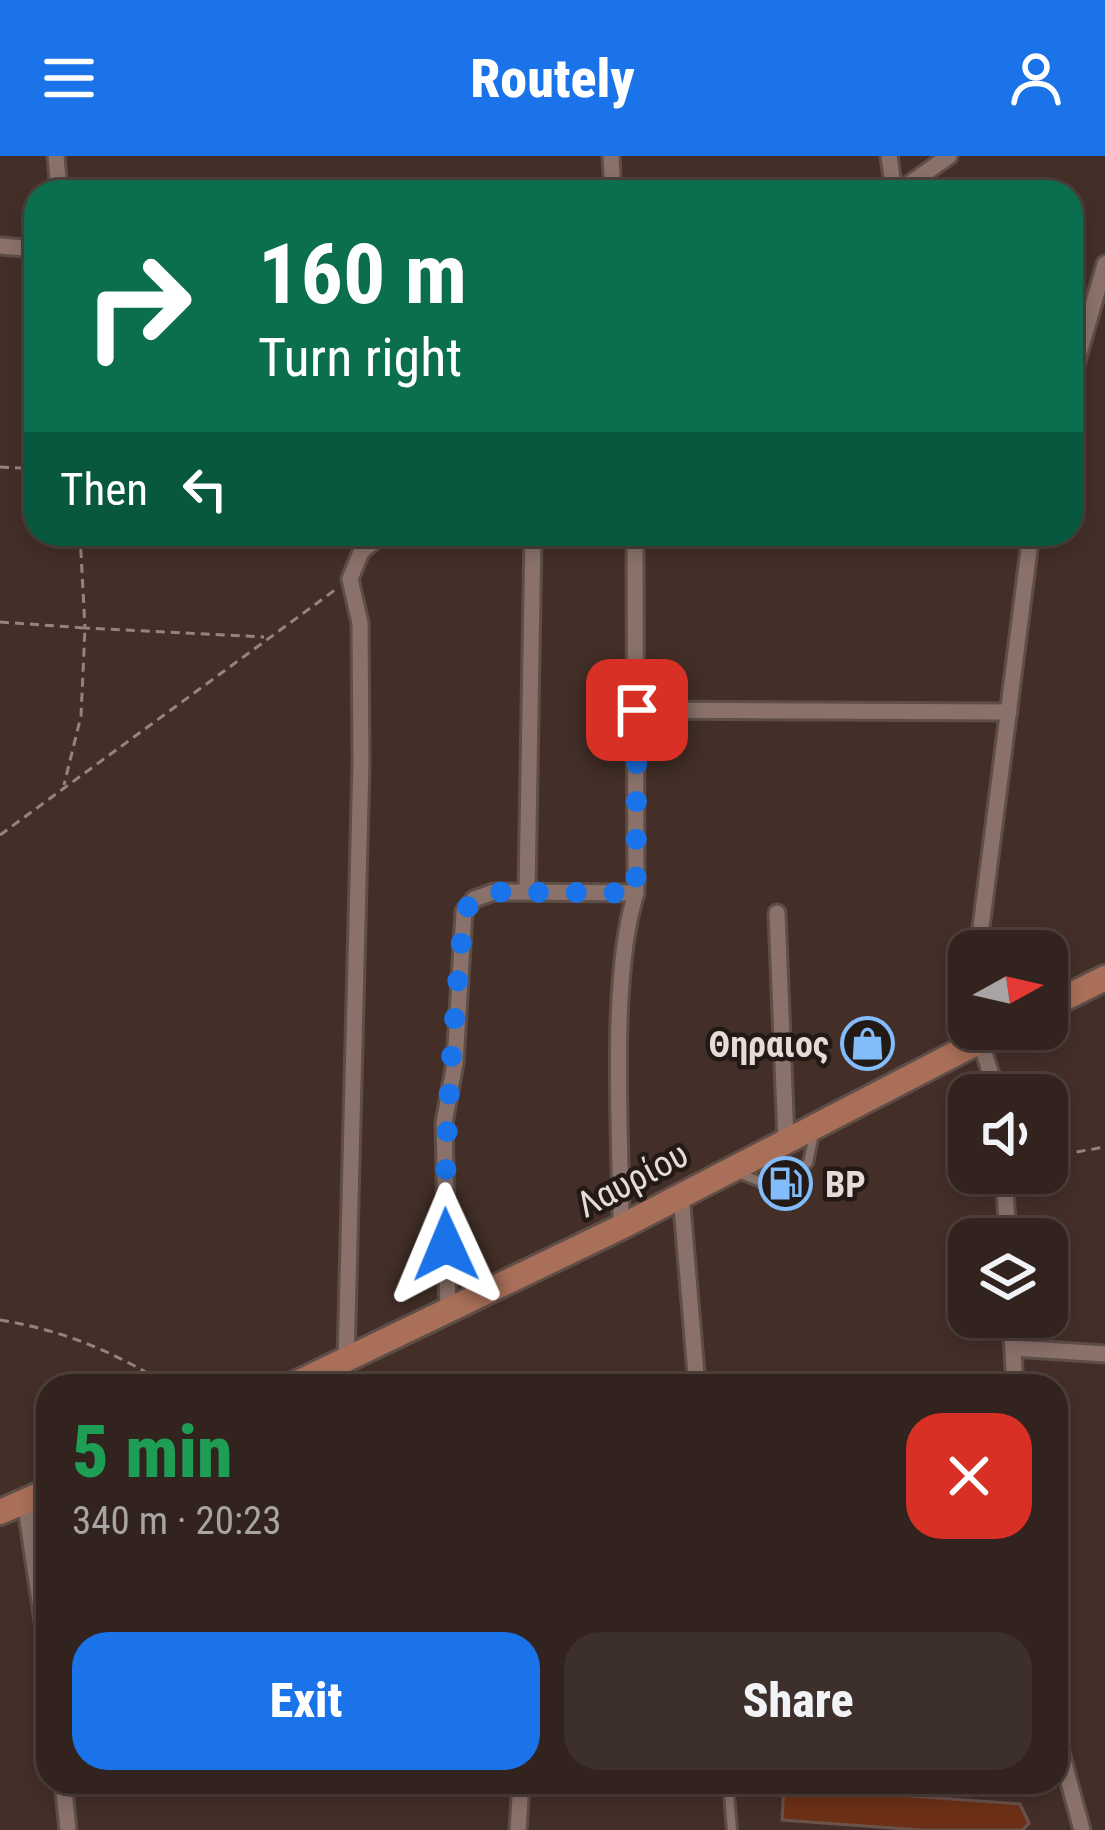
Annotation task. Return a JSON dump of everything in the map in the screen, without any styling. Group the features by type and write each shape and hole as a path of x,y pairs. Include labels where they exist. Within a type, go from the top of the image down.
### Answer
{"main road":[{"path":"1068,996 1105,978"},
{"name":"Λαυρίου","path":"317,1374 621,1227 952,1050"},
{"path":"0,1512 36,1496"}],"street":[{"path":"914,180 950,156"},
{"path":"1083,340 1105,264"},
{"path":"346,1361 361,764 360,623 350,579 368,546"},
{"path":"527,891 533,546"},
{"path":"621,1227 621,1043 627,920 636,893 635,546"},
{"path":"981,930 1030,546"},
{"path":"637,710 1009,712"},
{"path":"448,1312 444,1123 454,1063 464,912 474,899 494,892 636,893"},
{"path":"777,914 786,1140"},
{"path":"681,1194 696,1374"},
{"path":"1012,1338 1014,1374"},
{"path":"1013,1348 1105,1354"},
{"path":"1068,1788 1082,1830"},
{"path":"64,1794 68,1830"},
{"path":"518,1830 520,1794"}],"lane":[{"path":"795,1172 812,1155 814,1126"},
{"path":"730,1169 754,1181 779,1179"},
{"path":"729,1794 732,1830"}],"path":[{"path":"64,788 81,716 85,628 81,546"},
{"path":"0,835 350,579"},
{"path":"0,622 267,637"},
{"path":"1068,1153 1105,1147"},
{"path":"0,1320 46,1327 127,1359 150,1374"}],"building":[{"path":"784,1794 881,1794 1020,1804 1029,1823 1023,1830 920,1830 782,1820"}],"place":[{"name":"Θηραιος","path":"868,1044"},
{"name":"BP","path":"786,1184"}],"route":[{"path":"446,1245 444,1123 454,1063 464,912 474,899 494,892 636,893 637,710"}]}
